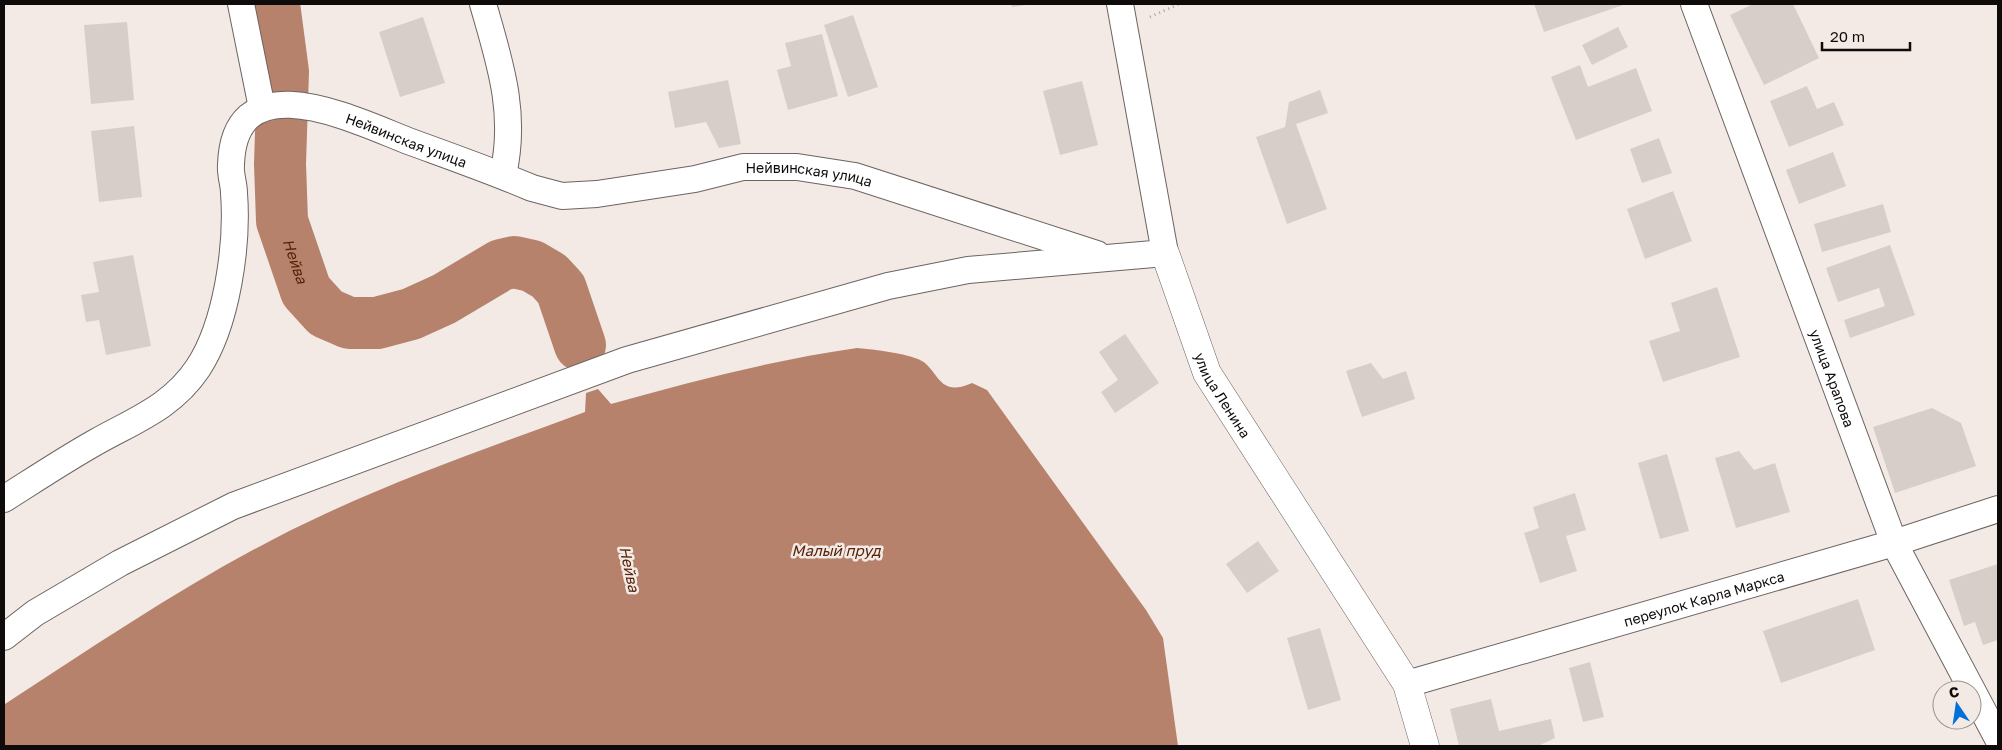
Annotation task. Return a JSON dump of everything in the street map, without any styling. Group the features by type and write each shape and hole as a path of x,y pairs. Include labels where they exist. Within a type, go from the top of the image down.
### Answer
{"street":[{"path":"4,499 97,442 143,419 179,392 198,367 216,335 226,296 234,226 234,192 230,166 234,138 246,121 262,108 241,4"},
{"path":"483,4 505,80 510,128 503,175"},
{"name":"улица Ленина","path":"1120,4 1164,253 1207,372 1407,684 1425,746"},
{"name":"улица Арапова","path":"1694,4 1894,542 1998,739"},
{"name":"Нейвинская улица","path":"262,108 285,104 309,106 347,116 503,175 532,188 562,196 597,194 695,179 742,166 797,167 855,176 1111,258"},
{"path":"4,637 35,613 120,563 233,506 626,360 888,286 968,270 1164,253"},
{"name":"переулок Карла Маркса","path":"1407,684 1894,542 1998,509"}],"water":[{"name":"Малый пруд","path":"857,348 895,353 918,359 925,363 945,385 960,387 972,383 987,390 1146,610 1163,638 1178,746 4,746 5,704 123,627 203,578 243,555 327,513 423,472 585,412 586,393 598,389 611,404 733,372"}],"building":[{"path":"1011,4 1026,4 1026,5 1012,7"},
{"path":"1534,4 1626,4 1544,32"},
{"path":"1753,4 1793,4 1819,58 1764,85 1730,15"},
{"path":"853,15 878,87 848,97 824,25"},
{"path":"423,17 445,83 400,97 379,32"},
{"path":"127,22 134,100 91,104 84,25"},
{"path":"1618,27 1628,47 1592,65 1582,45"},
{"path":"822,34 838,96 788,110 777,70 791,66 785,43"},
{"path":"1580,65 1588,87 1636,68 1652,111 1576,140 1551,77"},
{"path":"728,80 741,144 719,148 706,122 675,128 668,92"},
{"path":"1082,81 1098,145 1060,155 1043,91"},
{"path":"1807,86 1817,109 1834,102 1844,125 1789,147 1770,101"},
{"path":"1320,90 1328,113 1296,124 1327,209 1287,224 1256,137 1285,127 1289,102"},
{"path":"134,126 142,197 99,202 91,131"},
{"path":"1659,138 1672,173 1642,183 1630,149"},
{"path":"1833,152 1846,186 1799,204 1786,170"},
{"path":"1673,191 1692,241 1645,259 1627,209"},
{"path":"1883,204 1891,232 1822,252 1814,224"},
{"path":"1890,245 1915,315 1850,338 1844,320 1885,306 1879,288 1838,302 1826,268"},
{"path":"133,255 151,346 106,355 99,320 86,322 81,295 99,292 93,262"},
{"path":"1717,287 1740,357 1663,382 1649,341 1680,331 1671,303"},
{"path":"1125,334 1159,383 1115,413 1101,392 1118,380 1099,352"},
{"path":"1371,363 1383,379 1406,371 1415,399 1362,417 1346,371"},
{"path":"1932,408 1961,423 1976,466 1895,493 1873,427"},
{"path":"1739,451 1754,470 1775,463 1790,512 1736,528 1715,458"},
{"path":"1667,454 1689,531 1660,539 1638,463"},
{"path":"1575,493 1586,530 1566,536 1577,571 1540,583 1524,533 1539,528 1533,507"},
{"path":"1258,541 1279,571 1247,593 1226,564"},
{"path":"1998,564 1998,640 1983,645 1975,622 1964,626 1949,580"},
{"path":"1858,599 1875,650 1781,683 1763,631"},
{"path":"1320,628 1341,700 1308,710 1287,638"},
{"path":"1590,662 1604,717 1583,722 1569,668"},
{"path":"1491,699 1499,731 1551,719 1555,738 1538,746 1459,746 1450,709"}],"waterway":[{"name":"Нейва","path":"274,4 283,72 280,164 282,221 306,291 326,313 349,323 377,323 411,314 444,299 501,265 514,262 532,266 549,276 561,289 580,345"}]}
